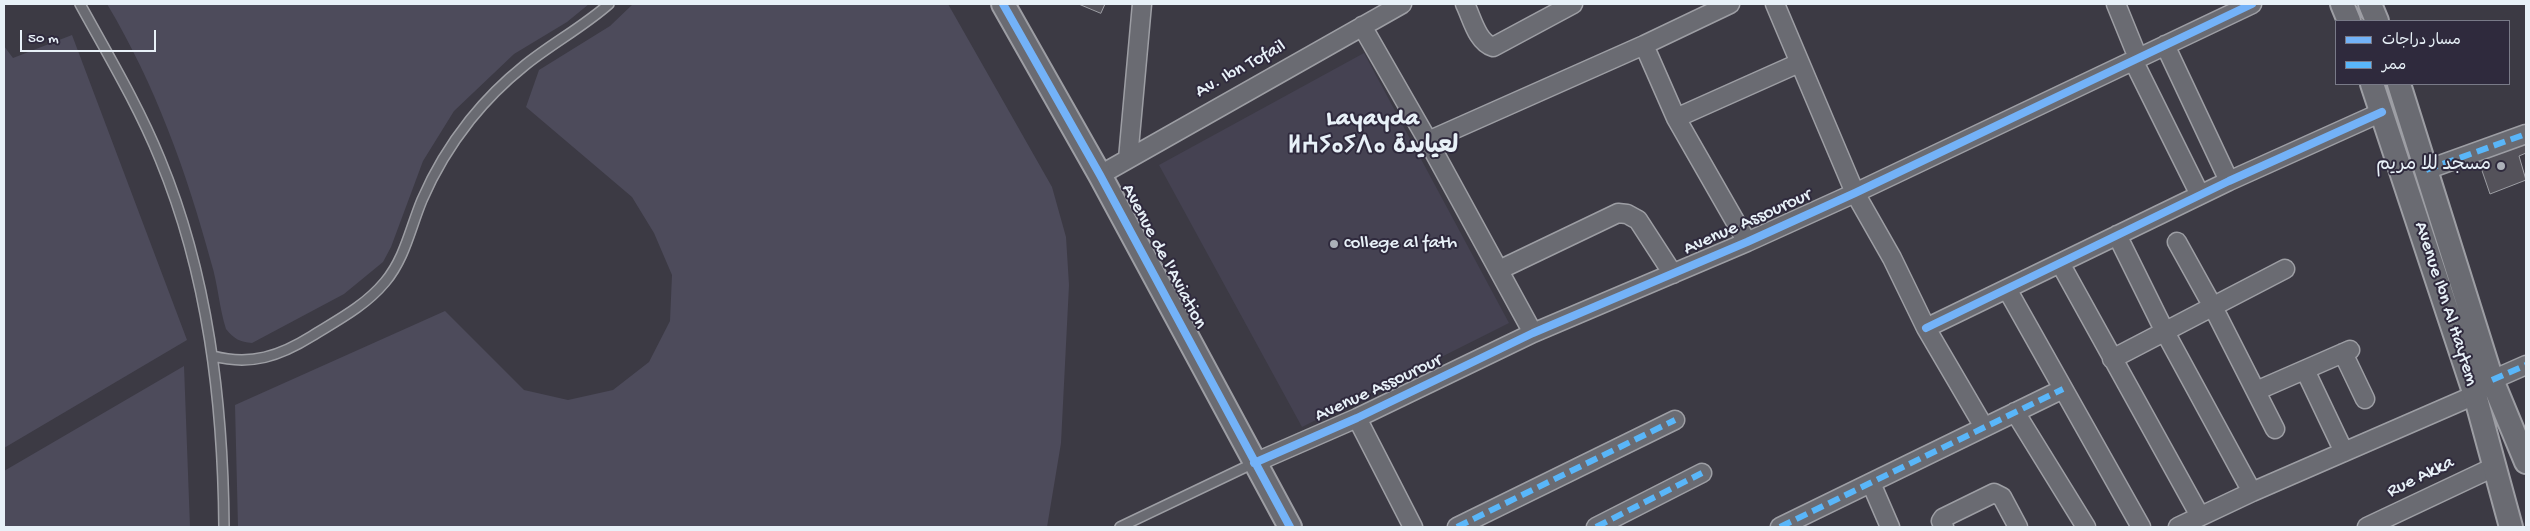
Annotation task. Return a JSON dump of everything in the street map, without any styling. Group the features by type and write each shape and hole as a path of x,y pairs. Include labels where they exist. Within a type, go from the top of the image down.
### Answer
{"street":[{"name":"Avenue de l'Aviation","path":"1003,4 1100,174 1290,527"},
{"path":"1128,159 1142,4"},
{"name":"Av. Ibn Tofail","path":"1100,174 1362,26 1383,8 1402,4"},
{"path":"1465,4 1481,40 1486,45 1493,47 1573,4"},
{"path":"1428,141 1644,45 1730,4"},
{"path":"1775,4 1855,193 1892,258 1926,328 1984,428"},
{"path":"2116,4 2136,59 2200,195"},
{"name":"Avenue Assourour","path":"1254,463 1356,418 1533,333 1747,242 1855,193 2252,4"},
{"path":"2342,4 2349,20"},
{"path":"2370,4 2377,20"},
{"path":"1362,26 1428,141 1533,333"},
{"path":"1644,45 1676,118 1747,242"},
{"path":"2165,45 2229,181"},
{"path":"1676,118 1799,63"},
{"name":"Avenue Ibn Al Haytem","path":"2372,85 2475,395 2511,527"},
{"name":"Avenue Ibn Al Haytem","path":"2399,85 2492,380 2526,462"},
{"path":"1926,328 2229,181 2382,112"},
{"path":"2426,170 2526,134"},
{"path":"1498,270 1618,213 1628,214 1638,220 1673,274"},
{"path":"2117,236 2165,332 2252,492"},
{"path":"2177,242 2213,307 2275,429"},
{"path":"2060,263 2112,359 2207,519"},
{"path":"2112,359 2285,268"},
{"path":"2007,289 2141,527"},
{"path":"2256,391 2346,352 2365,399"},
{"path":"2492,380 2526,365"},
{"path":"2305,370 2344,452"},
{"path":"1780,527 2063,389"},
{"path":"2178,527 2207,519 2252,492 2475,395"},
{"path":"2015,412 2086,527"},
{"path":"1356,418 1413,527"},
{"path":"1457,527 1675,420"},
{"name":"Rue Akka","path":"2367,527 2494,467"},
{"path":"1596,527 1702,473"},
{"path":"1871,483 1890,527"},
{"path":"1944,527 1941,521 1943,518 1994,493 2002,498 2018,527"}],"lane":[{"path":"80,4 131,98 163,168 192,256 213,356 222,439 224,527"},
{"path":"213,356 239,361 252,361 278,355 348,314 374,294 401,257 422,200 436,172 469,121 486,101 524,66 609,4"},
{"path":"1120,527 1254,463"}],"shaded area":[{"path":"107,4 589,4 567,22 514,54 454,111 423,161 391,247 383,262 344,294 252,343 237,339 226,329 202,229 180,162 155,97"},
{"path":"633,4 948,4 1052,187 1066,237 1069,285 1061,443 1047,527 238,527 235,405 445,311 524,390 568,400 613,390 649,362 670,321 672,275 654,233 632,197 526,107 539,70 610,26"},
{"path":"72,35 187,340 4,448 4,46 13,58"},
{"name":"college al fath","path":"1364,53 1509,323 1302,427 1159,165"},
{"path":"184,366 190,527 4,527 4,471"}],"building":[{"path":"1079,4 1105,4 1101,13"},
{"name":"مسجد للا مريم","path":"2526,137 2526,153 2519,156 2526,180 2490,194 2477,156"}],"marked path":[{"path":"2426,170 2526,134"},
{"path":"2492,380 2526,365"},
{"path":"1780,527 2063,389"},
{"path":"1457,527 1675,420"},
{"path":"1596,527 1702,473"}],"cycle path":[{"path":"1003,4 1100,175 1290,527"},
{"path":"1254,463 1357,418 1533,333 1747,242 1855,193 2252,4"},
{"path":"1926,328 2229,181 2382,112"}],"place":[{"name":"مسجد للا مريم","path":"2501,166"},
{"name":"college al fath","path":"1334,244"}],"district":[{"name":"Layayda ⵍⵄⵢⴰⵢⴷⴰ لعيايدة","path":"1373,134"}]}
